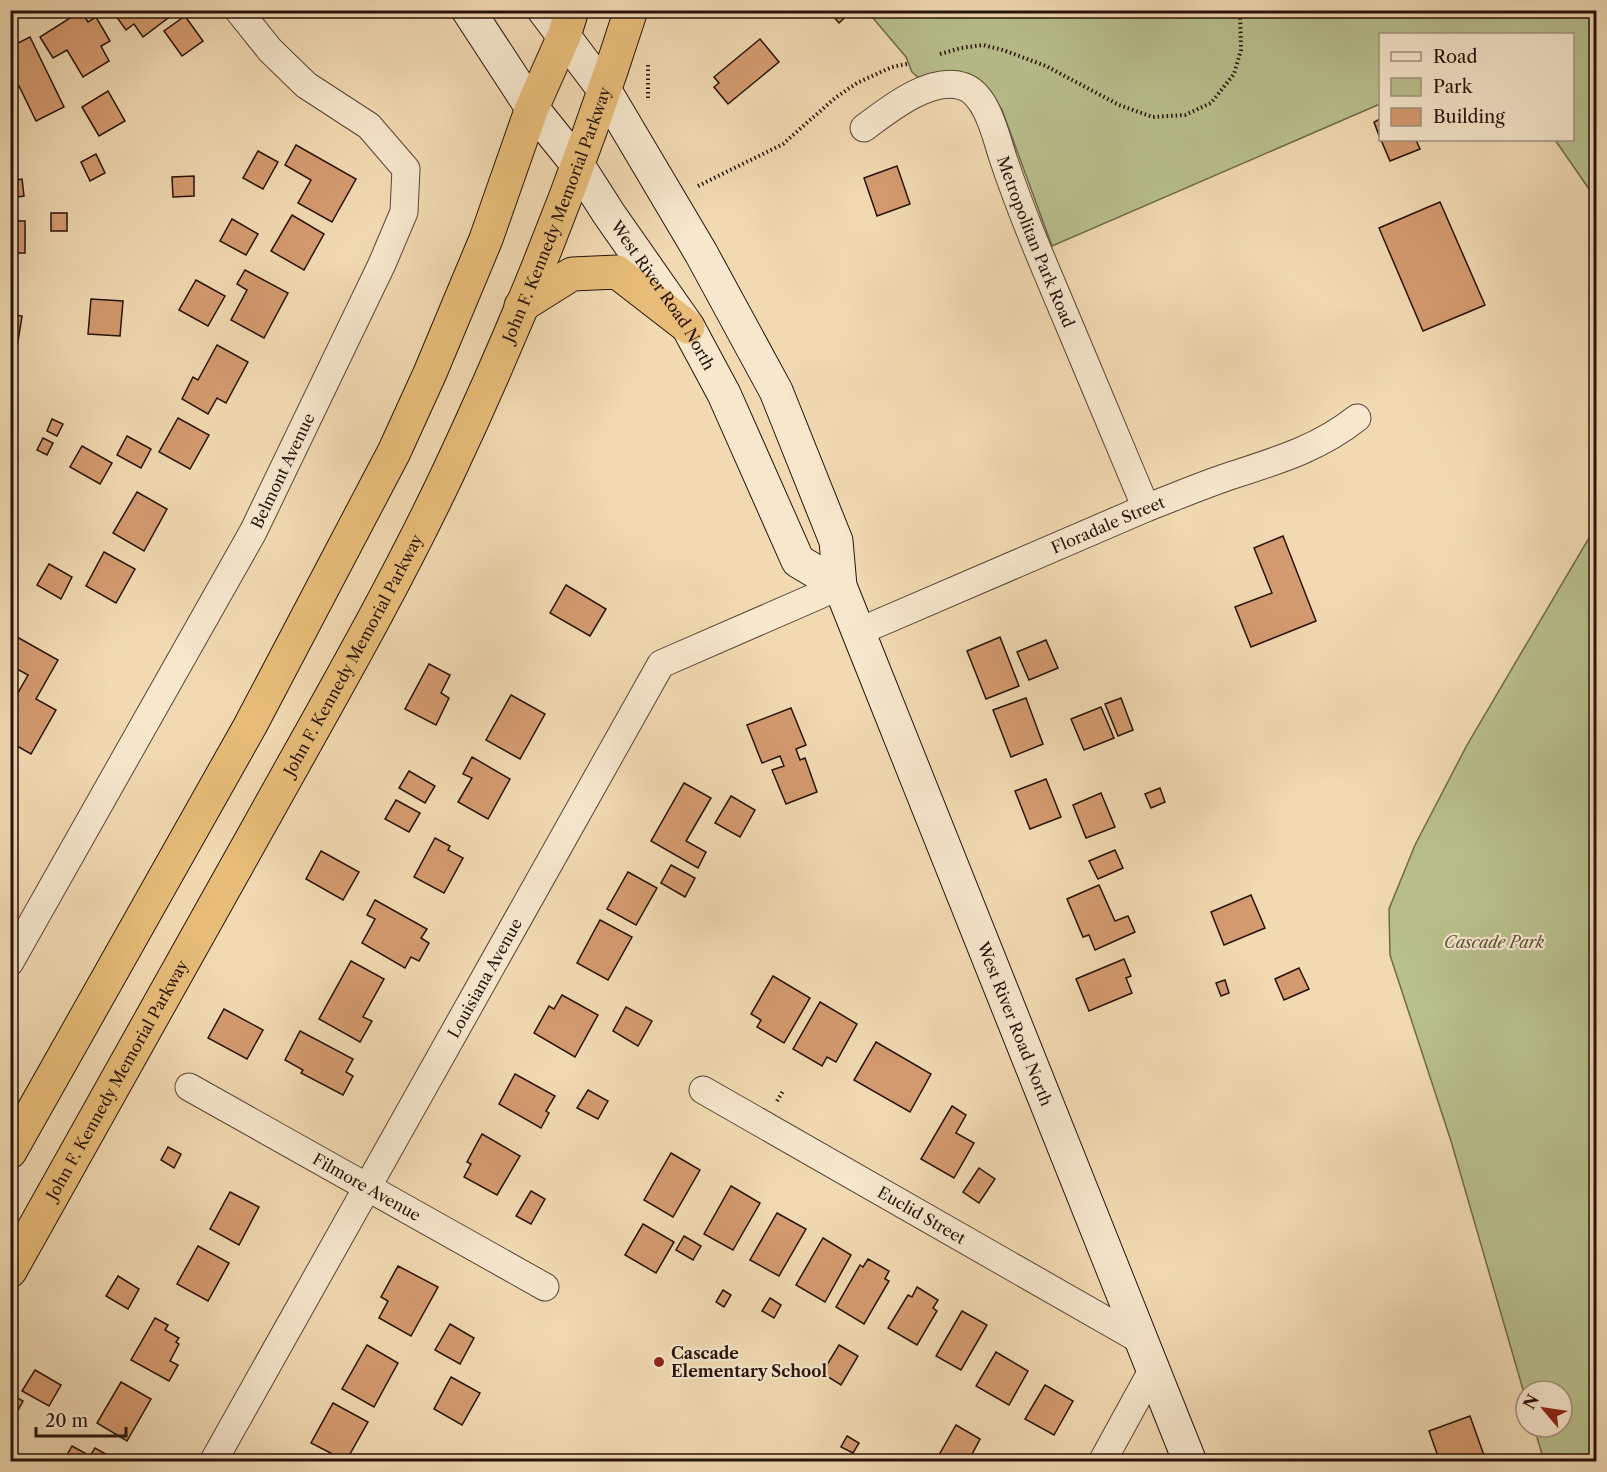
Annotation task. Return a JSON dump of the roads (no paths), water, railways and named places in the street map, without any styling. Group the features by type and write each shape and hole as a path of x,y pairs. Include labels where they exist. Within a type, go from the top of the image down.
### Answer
{"highway":[{"name":"John F. Kennedy Memorial Parkway","path":"10,1271 357,650 447,475 488,387 521,306 605,91 631,10"},
{"path":"10,1152 250,726 394,452 486,239 532,108 560,19"},
{"path":"521,306 572,274 617,272 688,327"}],"street":[{"name":"Belmont Avenue","path":"10,962 253,532 382,264 404,212 406,169 369,126 306,85 270,50 238,10"},
{"name":"West River Road North","path":"468,10 532,108 577,164 688,327 724,394 798,561 840,586"},
{"name":"West River Road North","path":"560,19 701,253 776,390 836,541 840,586 1190,1461"},
{"name":"Metropolitan Park Road","path":"864,128 904,100 944,85 962,86 978,98 991,120 1017,200 1146,507"},
{"name":"Floradale Street","path":"858,632 1146,507 1191,489 1288,458 1325,441 1358,418"},
{"name":"Louisiana Avenue","path":"213,1461 661,664 840,586"},
{"name":"Filmore Avenue","path":"189,1087 545,1287"},
{"name":"Euclid Street","path":"703,1090 1147,1355"},
{"path":"1102,1461 1147,1355"}],"place":[{"name":"Cascade Elementary School","path":"659,1362"}],"park label":[{"name":"Cascade Park","path":"1494,942"}]}
